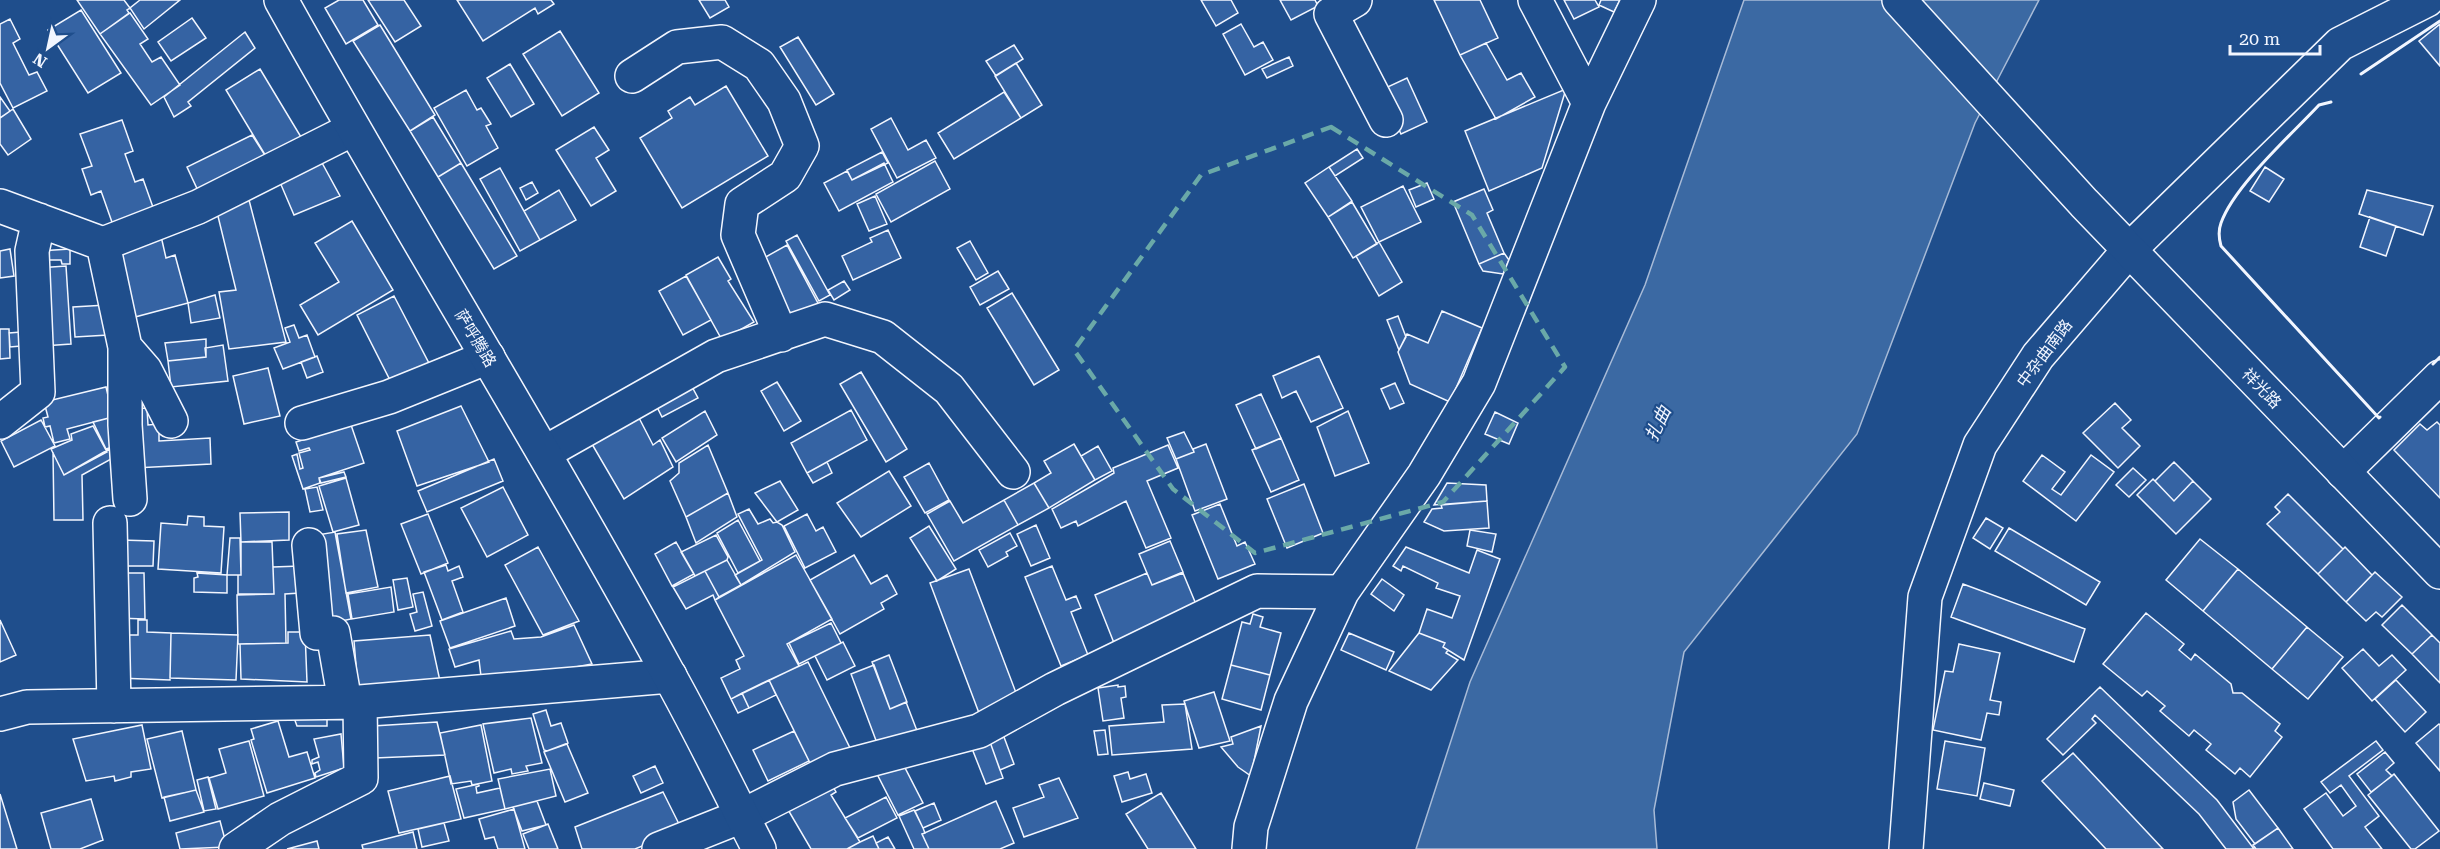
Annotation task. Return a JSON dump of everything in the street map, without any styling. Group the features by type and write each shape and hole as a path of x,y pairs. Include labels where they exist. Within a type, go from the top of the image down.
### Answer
{"main road":[{"name":"萨呼腾路","path":"281,0 353,129 544,453 670,676 759,849"},
{"path":"1355,0 1331,14 1386,120"},
{"path":"1535,0 1589,103"},
{"path":"1249,849 1251,826 1290,701 1342,592 1424,475 1479,383 1589,103 1639,0"},
{"name":"祥光路","path":"1899,0 2084,203 2440,572"},
{"name":"中杂曲南路","path":"1906,849 1925,597 1980,446 2038,356 2129,250 2340,44 2427,0"},
{"path":"632,76 677,47 722,42 759,65 784,101 802,146 785,176 742,204 738,235 781,335"},
{"path":"0,206 103,244 198,207 353,129"},
{"path":"0,422 38,392 32,251 39,220"},
{"path":"103,244 124,347 125,425 114,706"},
{"path":"544,453 716,356 825,319 883,337 949,389 1013,472"},
{"path":"124,347 145,370 171,421"},
{"path":"302,423 389,397 488,357"},
{"path":"2343,472 2440,377"},
{"path":"236,849 280,819 361,778 352,702 333,633 317,633 309,545"},
{"path":"659,849 742,816 835,769 979,731 1056,689 1257,591 1342,592"},
{"path":"0,714 27,707 352,702 670,676"}],"highlighted area":[{"path":"1331,127 1472,215 1565,367 1443,502 1255,553 1173,489 1074,350 1201,175"}],"water":[{"name":"扎曲","path":"1744,0 2039,0 1975,123 1857,434 1684,652 1654,810 1657,849 1416,849 1470,682 1645,285"}],"building":[{"path":"77,0 124,0 130,8 127,10 129,13 100,34"},
{"path":"140,0 180,0 144,29 130,8"},
{"path":"339,0 363,0 378,25 346,44 325,8"},
{"path":"368,0 404,0 421,26 395,42"},
{"path":"457,0 551,0 554,4 538,14 535,8 483,41"},
{"path":"699,0 725,0 729,7 710,18"},
{"path":"1201,0 1231,0 1238,13 1216,26"},
{"path":"1280,0 1315,0 1318,6 1291,20"},
{"path":"1434,0 1480,0 1498,38 1460,55"},
{"path":"1564,0 1595,0 1599,7 1574,19"},
{"path":"1601,0 1620,0 1614,12 1599,5"},
{"path":"81,10 121,73 88,93 48,30"},
{"path":"130,13 148,39 140,44 152,62 161,57 180,85 151,105 100,34"},
{"path":"192,18 206,38 171,61 158,42"},
{"path":"10,19 20,39 13,43 29,75 37,72 47,91 13,108 0,83 0,24"},
{"path":"1241,24 1254,47 1263,42 1273,60 1245,75 1223,34"},
{"path":"2440,24 2440,66 2419,41"},
{"path":"380,25 435,115 410,131 353,41"},
{"path":"560,31 599,93 562,116 523,54"},
{"path":"245,32 255,48 188,102 191,106 174,117 164,97"},
{"path":"798,37 834,94 816,105 780,47"},
{"path":"1486,43 1507,80 1521,73 1535,97 1496,119 1460,55"},
{"path":"1014,45 1023,59 996,76 986,61"},
{"path":"1289,57 1293,66 1267,78 1262,69"},
{"path":"1016,63 1042,105 1021,118 995,76"},
{"path":"510,64 534,104 511,117 487,78"},
{"path":"260,69 304,142 270,163 226,90"},
{"path":"1407,78 1427,122 1401,134 1381,90"},
{"path":"726,86 768,156 682,208 640,138 672,118 668,111 690,97 695,105"},
{"path":"1566,89 1542,168 1489,191 1465,131"},
{"path":"466,90 477,110 481,108 491,124 486,126 498,148 467,166 434,108"},
{"path":"1004,92 1021,118 954,159 938,133"},
{"path":"0,97 10,111 0,118"},
{"path":"13,109 31,139 8,155 0,144 0,118"},
{"path":"433,117 461,163 438,177 410,131"},
{"path":"891,118 908,150 926,140 936,158 897,178 871,129"},
{"path":"122,120 133,151 125,154 135,182 143,179 154,210 113,225 101,191 91,195 82,169 92,166 80,134"},
{"path":"594,127 609,150 596,158 616,191 591,206 556,150"},
{"path":"252,135 270,163 200,195 187,167"},
{"path":"1357,149 1363,158 1335,176 1329,167"},
{"path":"882,152 888,163 852,180 847,170"},
{"path":"321,161 340,196 294,215 279,180"},
{"path":"935,161 950,189 891,222 876,194"},
{"path":"461,163 517,256 494,269 438,177"},
{"path":"884,163 893,182 839,211 824,183 847,171 852,180"},
{"path":"1329,167 1352,201 1328,217 1305,183"},
{"path":"2265,167 2284,179 2269,202 2250,191"},
{"path":"500,168 540,240 520,251 480,179"},
{"path":"532,182 538,193 526,200 520,188"},
{"path":"1427,183 1434,199 1416,207 1409,190"},
{"path":"1403,186 1421,222 1379,242 1361,207"},
{"path":"1484,189 1493,210 1487,213 1504,253 1479,264 1453,202"},
{"path":"559,190 576,220 540,240 524,211"},
{"path":"2367,190 2433,206 2423,235 2359,214"},
{"path":"875,196 887,224 869,231 857,204"},
{"path":"249,200 286,342 229,349 219,292 236,290 216,208"},
{"path":"1352,202 1377,244 1353,258 1328,217"},
{"path":"2370,217 2396,226 2386,256 2360,247"},
{"path":"352,221 393,290 318,335 300,305 339,282 315,243"},
{"path":"888,230 901,258 853,280 842,256 872,242 870,238"},
{"path":"797,235 830,295 819,301 786,241"},
{"path":"161,236 166,258 175,255 188,303 135,317 117,247"},
{"path":"970,241 988,273 976,280 957,248"},
{"path":"1379,242 1402,282 1379,296 1356,256"},
{"path":"787,245 820,307 788,325 755,263"},
{"path":"10,249 14,276 0,278 0,251"},
{"path":"70,249 70,264 62,264 61,260 47,260 39,251"},
{"path":"1504,253 1509,260 1503,274 1483,271 1479,264"},
{"path":"718,257 731,279 728,281 754,322 722,340 686,275"},
{"path":"66,266 71,344 43,346 37,268"},
{"path":"998,271 1009,289 980,305 970,287"},
{"path":"686,276 711,320 683,335 659,291"},
{"path":"844,281 850,290 834,300 828,290"},
{"path":"1012,293 1059,370 1034,385 987,308"},
{"path":"215,295 220,318 191,323 188,303"},
{"path":"394,296 432,369 394,388 357,315"},
{"path":"106,305 108,335 75,337 73,307"},
{"path":"1442,311 1482,328 1450,402 1410,384 1398,352 1407,334 1428,343"},
{"path":"1398,316 1406,337 1399,350 1387,320"},
{"path":"294,325 299,338 307,335 315,357 283,369 274,348 290,342 285,328"},
{"path":"0,329 9,329 10,358 0,359"},
{"path":"21,332 21,346 10,347 9,333"},
{"path":"206,339 206,357 168,361 165,343"},
{"path":"223,345 228,381 171,387 168,361 206,357 205,348"},
{"path":"317,356 323,372 307,378 301,362"},
{"path":"1319,356 1343,408 1311,422 1296,391 1282,398 1273,376"},
{"path":"268,368 280,416 244,424 233,376"},
{"path":"861,372 907,449 886,462 840,384"},
{"path":"777,382 801,421 784,431 761,391"},
{"path":"690,383 698,398 662,417 654,401"},
{"path":"1395,383 1404,403 1390,409 1381,389"},
{"path":"106,387 113,417 67,429 70,439 54,443 50,426 45,427 43,418 48,417 44,402"},
{"path":"1261,394 1281,438 1256,449 1236,405"},
{"path":"2115,403 2131,420 2122,428 2140,446 2118,468 2083,433"},
{"path":"461,406 489,462 417,486 397,431"},
{"path":"147,408 148,425 159,424 159,441 210,438 211,464 135,468 131,409"},
{"path":"851,410 867,440 807,473 791,443"},
{"path":"705,411 717,435 676,462 662,438"},
{"path":"1348,411 1369,463 1335,476 1317,427"},
{"path":"1495,412 1518,423 1509,444 1485,434"},
{"path":"637,414 653,445 660,440 673,467 624,499 589,439"},
{"path":"348,416 364,463 319,478 320,483 303,489 292,456 297,454 300,469 303,468 299,453 310,450 309,448 299,451 296,442 306,439 304,431"},
{"path":"109,418 116,446 106,449 93,422"},
{"path":"41,420 55,446 14,467 1,441"},
{"path":"2437,422 2440,425 2440,498 2394,450 2420,424 2427,430"},
{"path":"93,426 107,452 64,475 51,449 72,440 71,434"},
{"path":"1184,432 1194,452 1176,459 1167,438"},
{"path":"1281,438 1299,480 1271,492 1252,450"},
{"path":"1074,444 1095,480 1049,508 1034,483 1051,473 1044,461"},
{"path":"1206,444 1227,499 1195,511 1176,459"},
{"path":"708,445 728,493 686,517 670,481 679,473 679,463"},
{"path":"1168,445 1178,468 1147,481 1171,538 1146,548 1126,501 1078,526 1076,521 1061,528 1052,509 1114,473 1113,468"},
{"path":"1098,446 1112,471 1095,480 1081,456"},
{"path":"109,449 113,458 82,475 83,520 54,520 53,453 64,475"},
{"path":"2042,455 2065,472 2052,489 2061,495 2091,455 2114,472 2076,521 2023,481"},
{"path":"494,459 503,481 427,512 418,491"},
{"path":"827,462 832,473 813,483 807,473"},
{"path":"2174,462 2193,481 2174,501 2155,481"},
{"path":"929,463 949,500 925,513 904,477"},
{"path":"2133,468 2146,480 2129,497 2116,485"},
{"path":"889,471 911,506 861,537 837,503"},
{"path":"344,472 346,477 321,483 319,478"},
{"path":"346,478 359,525 333,532 319,486"},
{"path":"2153,479 2174,501 2193,481 2211,499 2176,534 2137,495"},
{"path":"780,481 798,510 777,522 755,493"},
{"path":"1034,483 1049,508 1018,525 1004,500"},
{"path":"1447,483 1486,485 1487,501 1434,505"},
{"path":"1304,484 1323,533 1287,548 1267,499"},
{"path":"317,487 323,510 310,512 305,489"},
{"path":"503,487 528,535 487,557 461,508"},
{"path":"728,493 737,517 696,543 686,517"},
{"path":"2288,494 2343,549 2318,574 2267,524 2280,512 2275,507"},
{"path":"1004,500 1018,525 954,561 927,514 950,501 963,523"},
{"path":"1487,501 1489,528 1444,531 1424,522 1432,509 1442,508 1441,505"},
{"path":"1220,504 1237,546 1245,542 1255,564 1218,579 1192,515"},
{"path":"749,509 758,524 770,519 773,523 777,522 782,525 795,552 741,585 735,575 762,560 738,514"},
{"path":"289,512 289,540 241,542 240,513"},
{"path":"428,514 448,563 421,574 401,524"},
{"path":"807,514 816,531 823,527 836,552 805,568 784,526"},
{"path":"188,516 204,517 204,526 224,527 221,573 158,569 161,523 187,525"},
{"path":"1986,518 2003,528 1990,549 1973,538"},
{"path":"738,520 760,561 738,573 717,533"},
{"path":"1036,525 1050,558 1031,566 1017,534"},
{"path":"929,526 956,569 937,581 910,538"},
{"path":"2009,528 2100,582 2086,605 1995,551"},
{"path":"366,530 378,587 346,593 337,534"},
{"path":"1470,530 1496,534 1492,552 1467,546"},
{"path":"335,532 351,619 332,623 317,535"},
{"path":"1010,533 1017,546 1006,552 1008,556 988,567 979,550"},
{"path":"716,535 728,557 727,560 695,576 681,552"},
{"path":"230,538 240,538 241,575 227,575"},
{"path":"2200,539 2238,569 2203,611 2166,580"},
{"path":"120,540 154,541 153,566 127,566"},
{"path":"1170,541 1183,572 1152,585 1139,554"},
{"path":"241,542 272,542 274,594 238,594 238,575 241,575"},
{"path":"676,542 694,574 672,586 655,554"},
{"path":"538,547 579,621 543,635 505,565"},
{"path":"1406,547 1469,573 1477,550 1500,559 1464,660 1443,647 1445,643 1419,633 1427,609 1452,618 1460,596 1436,588 1438,583 1403,566 1401,571 1393,566"},
{"path":"2345,547 2372,575 2346,602 2318,574"},
{"path":"796,555 832,619 787,644 799,666 731,699 721,678 740,669 736,660 744,656 715,600"},
{"path":"854,555 871,584 887,575 897,594 881,603 884,609 840,634 810,580"},
{"path":"727,560 741,585 719,597 705,571"},
{"path":"446,565 448,571 459,566 463,577 452,581 463,612 442,620 424,572"},
{"path":"300,566 300,593 285,594 286,643 238,644 237,595 274,594 273,567"},
{"path":"1052,566 1066,600 1076,596 1081,608 1071,612 1088,655 1061,666 1025,577"},
{"path":"969,569 1018,698 979,713 930,583"},
{"path":"2238,569 2307,627 2272,669 2203,611"},
{"path":"705,571 719,597 715,600 713,595 686,609 673,587"},
{"path":"2375,572 2402,597 2382,617 2376,612 2366,621 2346,602"},
{"path":"116,573 144,573 145,619 116,618"},
{"path":"197,573 227,575 227,593 194,592 194,578 198,577"},
{"path":"1147,573 1152,585 1183,573 1198,609 1114,643 1095,595"},
{"path":"407,578 413,607 398,610 393,580"},
{"path":"1382,579 1404,595 1394,611 1371,594"},
{"path":"1963,584 2085,629 2074,662 1951,617"},
{"path":"391,587 394,612 352,619 348,594"},
{"path":"423,592 432,626 415,631 410,614 417,612 413,594"},
{"path":"506,598 515,626 450,648 440,621"},
{"path":"2402,605 2432,635 2412,654 2382,625"},
{"path":"2146,613 2184,644 2179,650 2191,660 2195,654 2231,684 2233,693 2242,693 2280,724 2275,731 2282,737 2250,777 2240,768 2235,774 2206,750 2211,744 2194,730 2189,736 2160,711 2165,706 2147,691 2142,696 2103,664"},
{"path":"1253,614 1263,617 1260,627 1281,633 1270,675 1231,665 1242,622 1250,624"},
{"path":"0,620 16,655 0,662"},
{"path":"138,620 147,620 147,632 171,633 170,680 118,678 119,635 138,635"},
{"path":"831,623 841,643 799,664 789,643"},
{"path":"574,625 592,664 548,672 481,676 479,660 455,667 449,649 511,631 514,639 541,637"},
{"path":"2307,627 2343,657 2308,699 2272,669"},
{"path":"288,632 305,632 307,682 241,679 240,644 288,643"},
{"path":"171,633 238,635 236,680 170,678"},
{"path":"1349,633 1394,652 1386,670 1341,650"},
{"path":"1419,633 1445,643 1443,647 1448,650 1446,653 1458,660 1431,690 1389,671"},
{"path":"430,635 440,681 358,689 354,641"},
{"path":"2432,635 2440,643 2440,683 2412,654"},
{"path":"843,642 855,666 827,680 815,656"},
{"path":"1959,644 2000,653 1990,700 2001,702 1999,715 1987,713 1981,740 1933,730 1945,671 1953,672"},
{"path":"2363,649 2379,666 2392,655 2406,670 2372,701 2342,668"},
{"path":"889,655 907,702 890,709 872,662"},
{"path":"808,662 850,748 812,767 769,680"},
{"path":"874,665 890,709 906,702 919,736 880,751 851,674"},
{"path":"1231,665 1270,675 1261,710 1222,699"},
{"path":"769,680 776,695 749,708 742,693"},
{"path":"2396,680 2426,712 2405,732 2375,699"},
{"path":"1118,685 1118,687 1125,686 1126,697 1121,698 1124,718 1103,721 1098,688"},
{"path":"2100,687 2217,800 2254,849 2226,849 2199,814 2095,715 2092,719 2096,723 2063,755 2047,739"},
{"path":"1214,692 1230,741 1199,748 1184,701"},
{"path":"742,693 749,708 738,713 731,699"},
{"path":"1185,704 1192,749 1112,755 1109,726 1164,722 1162,705"},
{"path":"546,710 551,726 561,723 568,743 547,751 544,750 533,714"},
{"path":"293,715 327,716 327,726 297,726"},
{"path":"531,718 542,763 526,766 528,771 512,774 511,769 494,773 483,724"},
{"path":"278,721 289,757 307,752 315,778 267,793 251,740 254,739 251,729"},
{"path":"437,722 445,755 375,758 373,726"},
{"path":"142,725 151,769 131,772 131,777 115,781 114,776 86,781 73,739"},
{"path":"481,725 492,781 472,785 471,781 451,784 440,733"},
{"path":"2440,725 2440,771 2416,743"},
{"path":"1261,726 1251,776 1238,767 1221,747 1233,744 1231,737"},
{"path":"1105,730 1108,754 1098,755 1094,731"},
{"path":"182,731 196,790 162,798 147,739"},
{"path":"794,731 809,761 768,781 753,750"},
{"path":"341,734 344,768 316,777 315,773 320,770 318,762 312,764 312,760 319,757 314,739"},
{"path":"1004,737 1014,764 1000,770 990,742"},
{"path":"249,741 264,796 218,809 209,778 226,773 219,749"},
{"path":"1945,741 1985,748 1977,796 1937,789"},
{"path":"2376,741 2383,750 2349,776 2379,816 2365,827 2382,849 2333,849 2304,809 2326,793 2343,816 2356,806 2341,785 2330,793 2321,782"},
{"path":"990,742 1003,778 986,784 971,746"},
{"path":"567,744 588,793 565,802 544,752"},
{"path":"2385,752 2394,763 2386,770 2392,776 2371,792 2357,774"},
{"path":"2073,753 2163,849 2106,849 2042,781"},
{"path":"901,760 923,803 898,815 876,772"},
{"path":"655,766 663,783 641,793 633,776"},
{"path":"550,769 556,796 505,809 498,779"},
{"path":"1128,772 1130,779 1146,774 1152,793 1122,802 1114,776"},
{"path":"2394,774 2439,831 2415,849 2411,849 2368,795"},
{"path":"450,776 461,819 399,833 388,791"},
{"path":"208,777 216,809 204,811 197,780"},
{"path":"1059,778 1078,818 1024,837 1013,808 1044,797 1039,785"},
{"path":"1984,783 2014,790 2010,806 1980,799"},
{"path":"479,784 476,787 477,793 500,788 505,809 464,818 456,789"},
{"path":"832,785 836,792 831,795 860,842 847,849 811,849 787,808"},
{"path":"196,790 204,812 170,821 164,797"},
{"path":"2249,790 2278,828 2255,844 2236,819 2233,802"},
{"path":"663,792 682,830 635,849 582,849 575,827"},
{"path":"1161,793 1196,849 1148,849 1126,814"},
{"path":"0,794 17,849 0,849"},
{"path":"886,797 897,818 858,838 845,818"},
{"path":"91,799 103,840 80,849 51,849 41,813"},
{"path":"537,801 546,825 522,831 513,807"},
{"path":"996,801 1014,843 1000,849 929,849 922,834"},
{"path":"934,803 941,820 923,828 915,811"},
{"path":"514,809 525,849 498,849 494,837 485,839 479,819"},
{"path":"914,810 925,833 922,834 929,849 914,849 899,816"},
{"path":"220,821 227,847 180,849 176,833"},
{"path":"444,823 449,841 422,847 418,829"},
{"path":"548,824 558,849 529,849 523,834"},
{"path":"2278,828 2293,849 2256,849 2253,845"},
{"path":"413,832 417,849 363,849 362,845"},
{"path":"873,836 879,849 847,849 860,842"},
{"path":"888,837 895,849 879,849 876,843"},
{"path":"317,841 319,849 287,849"}],"wall":[{"path":"2361,74 2440,21"},
{"path":"2331,102 2319,105 2250,177 2228,209 2220,226 2220,241 2221,246 2380,417"},
{"path":"2433,364 2440,357"}]}
